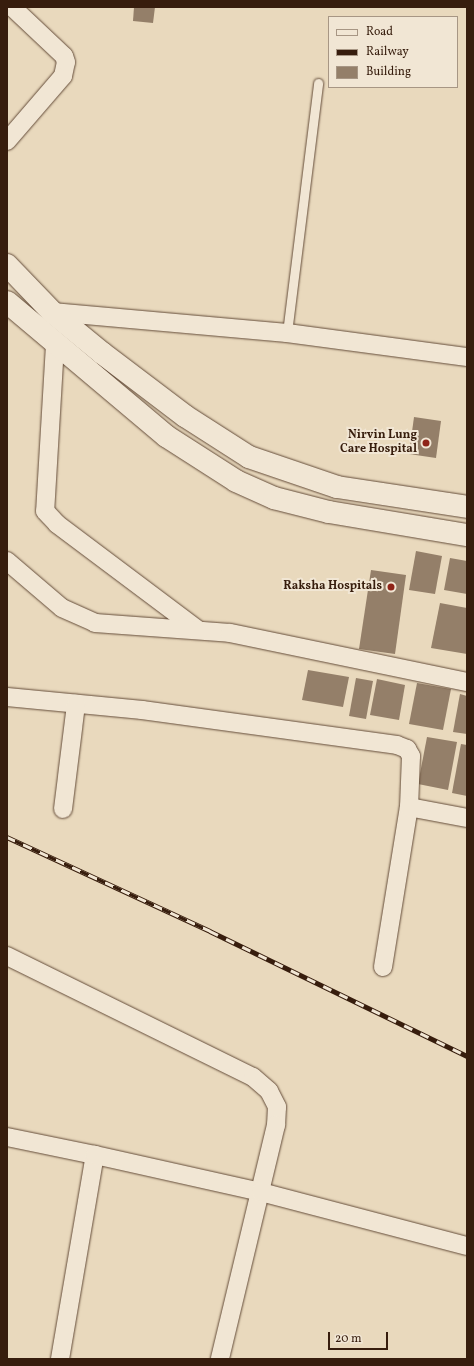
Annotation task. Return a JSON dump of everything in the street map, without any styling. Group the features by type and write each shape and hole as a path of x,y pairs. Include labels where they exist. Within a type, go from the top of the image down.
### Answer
{"main road":[{"path":"7,265 52,312 185,416 249,457 337,487 467,507"},
{"path":"7,302 55,345 166,436 236,481 274,498 329,512 467,535"}],"street":[{"path":"7,141 63,76 66,62 64,56 12,7"},
{"path":"52,312 287,333 467,357"},
{"path":"55,345 45,510 57,524 198,630"},
{"path":"7,561 62,608 95,623 230,633 467,682"},
{"path":"7,697 150,711 397,745 407,749 411,756 409,807 383,967"},
{"path":"62,809 76,704"},
{"path":"409,807 467,818"},
{"path":"7,956 252,1077 269,1091 277,1107 276,1125 220,1359"},
{"path":"7,1137 261,1192 467,1246"},
{"path":"60,1359 95,1155"}],"lane":[{"path":"287,333 318,83"}],"building":[{"path":"134,7 155,7 153,23 133,21"},
{"path":"414,417 441,421 436,458 409,454"},
{"path":"416,551 442,556 435,594 409,590"},
{"path":"450,558 467,561 467,594 444,590"},
{"path":"371,570 406,575 395,654 359,649"},
{"path":"440,603 467,608 467,654 431,648"},
{"path":"308,670 349,677 343,707 302,700"},
{"path":"356,678 373,681 366,719 349,716"},
{"path":"377,679 405,685 399,720 370,715"},
{"path":"417,683 451,689 443,730 409,724"},
{"path":"460,694 467,696 467,734 453,732"},
{"path":"427,737 457,742 448,790 418,784"},
{"path":"461,744 467,745 467,796 452,793"}],"railway":[{"path":"7,837 210,931 467,1056"}],"place":[{"name":"Nirvin Lung Care Hospital","path":"426,443"},
{"name":"Raksha Hospitals","path":"391,587"}]}
